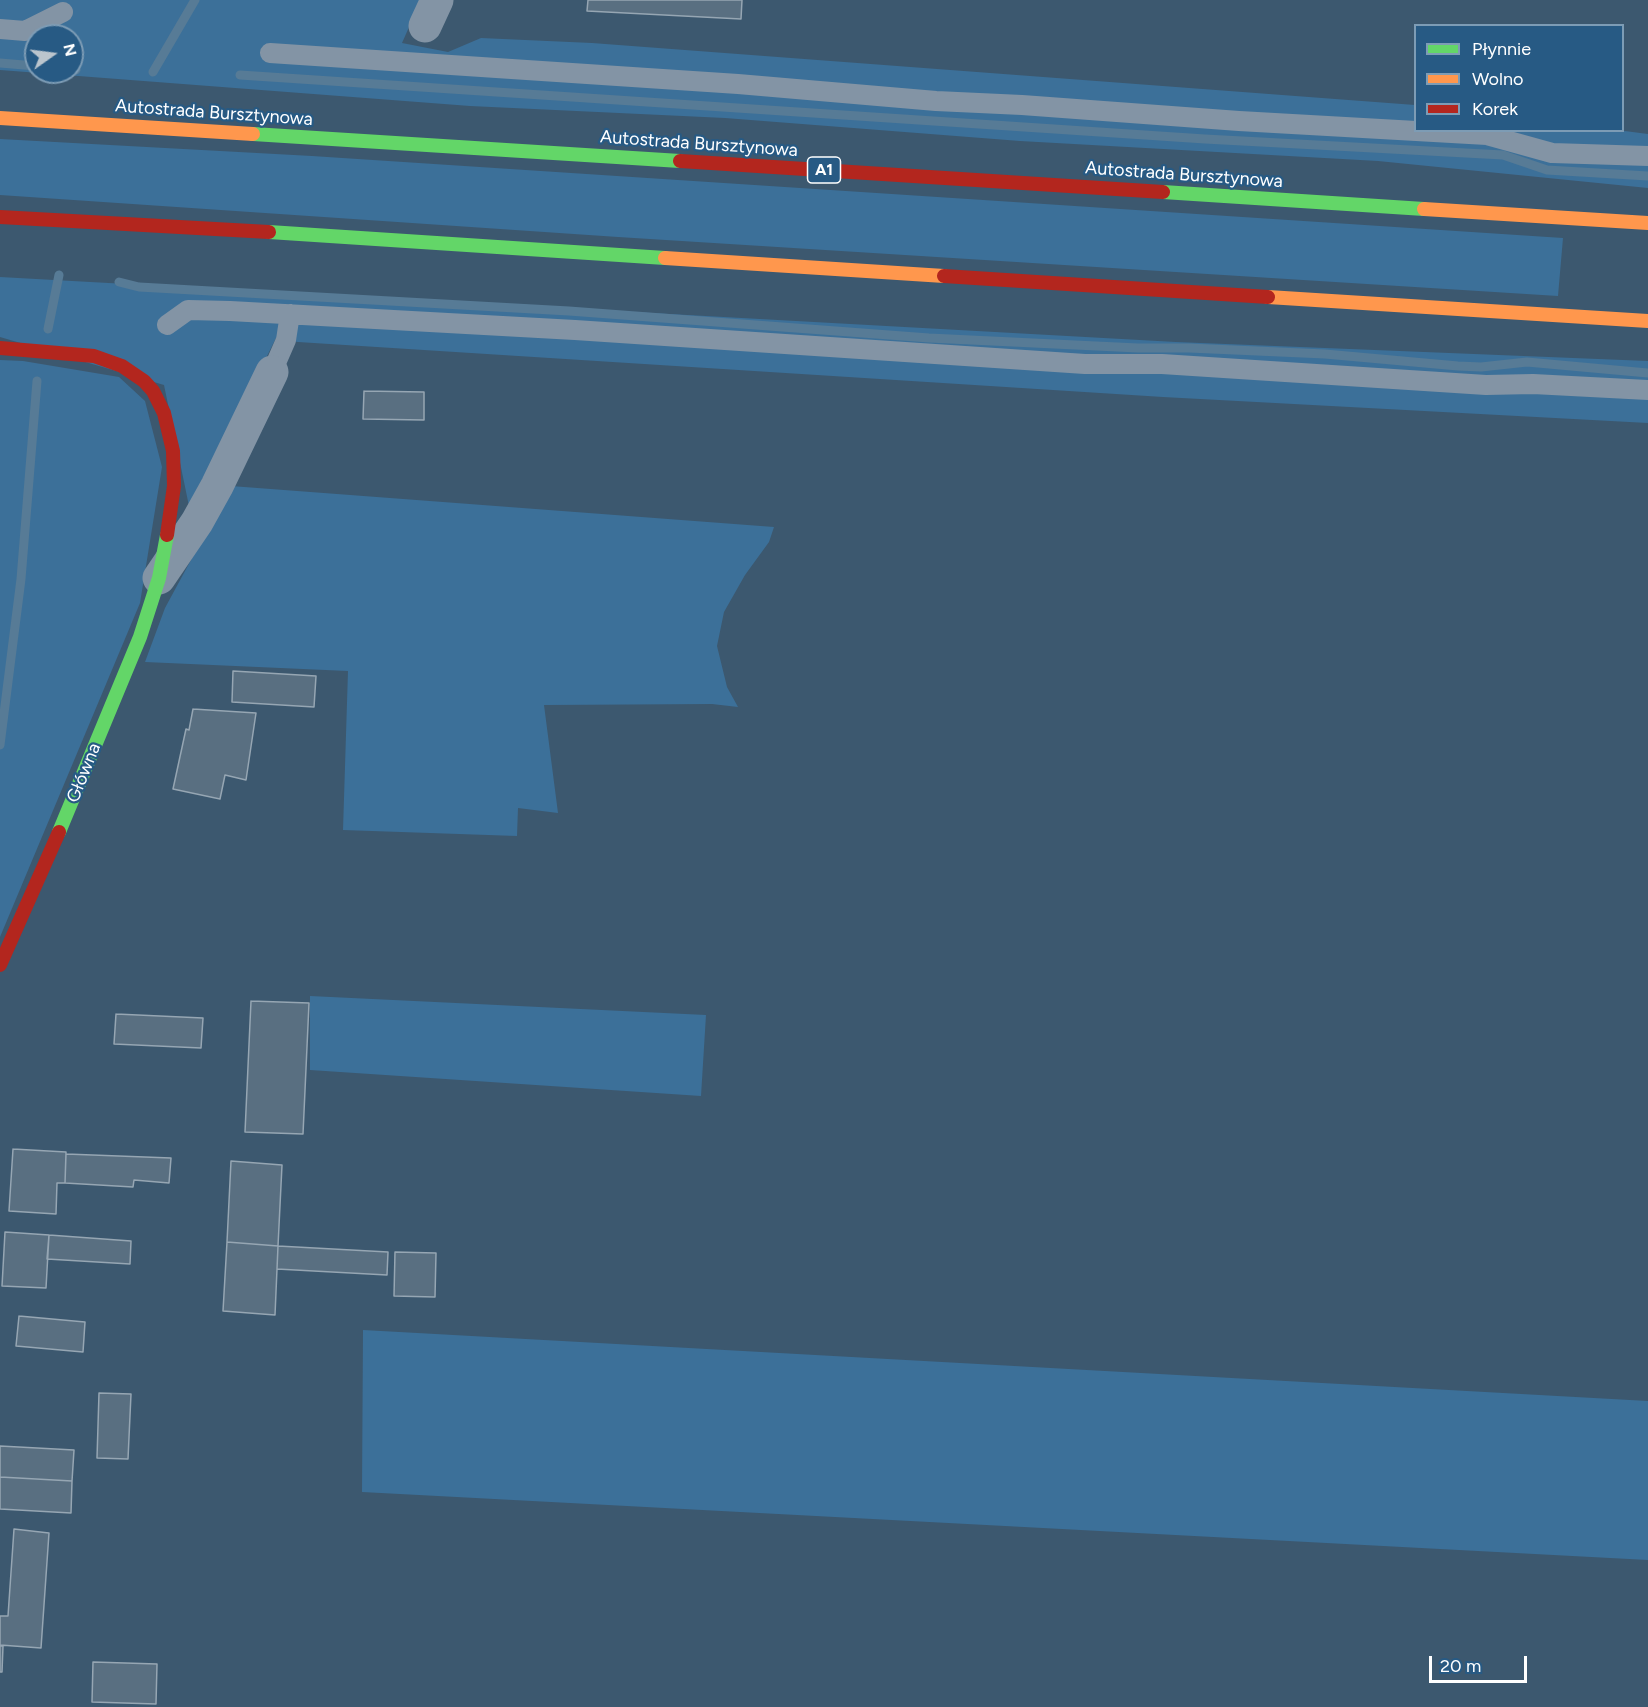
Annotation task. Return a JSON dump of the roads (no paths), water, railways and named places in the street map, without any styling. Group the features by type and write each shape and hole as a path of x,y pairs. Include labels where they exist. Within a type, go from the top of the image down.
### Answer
{"main road":[{"name":"Autostrada Bursztynowa","path":"0,118 1648,223"},
{"path":"0,217 287,233 1648,321"},
{"name":"Główna","path":"0,348 94,356 122,366 144,381 153,391 164,413 173,451 174,486 159,578 140,637 74,799 0,965"}],"street":[{"name":"Główna","path":"159,578 198,522 272,372"}],"lane":[{"path":"0,29 25,31 63,12"},
{"path":"419,63 431,13"},
{"path":"270,53 738,84 936,101 1414,130"},
{"path":"1438,132 1487,135 1552,153 1648,156"},
{"path":"167,325 188,310 290,314 1085,364 1173,365 1478,385 1533,384 1648,390"},
{"path":"272,372 286,340 290,314"}],"waterway":[{"path":"153,72 195,0"},
{"path":"0,63 24,65"},
{"path":"240,75 1205,139 1503,155 1547,170 1648,176"},
{"path":"48,329 59,275"},
{"path":"119,282 139,287 569,311 929,338 1325,354 1481,367 1527,362 1648,373"},
{"path":"0,745 21,579 37,381"}]}
